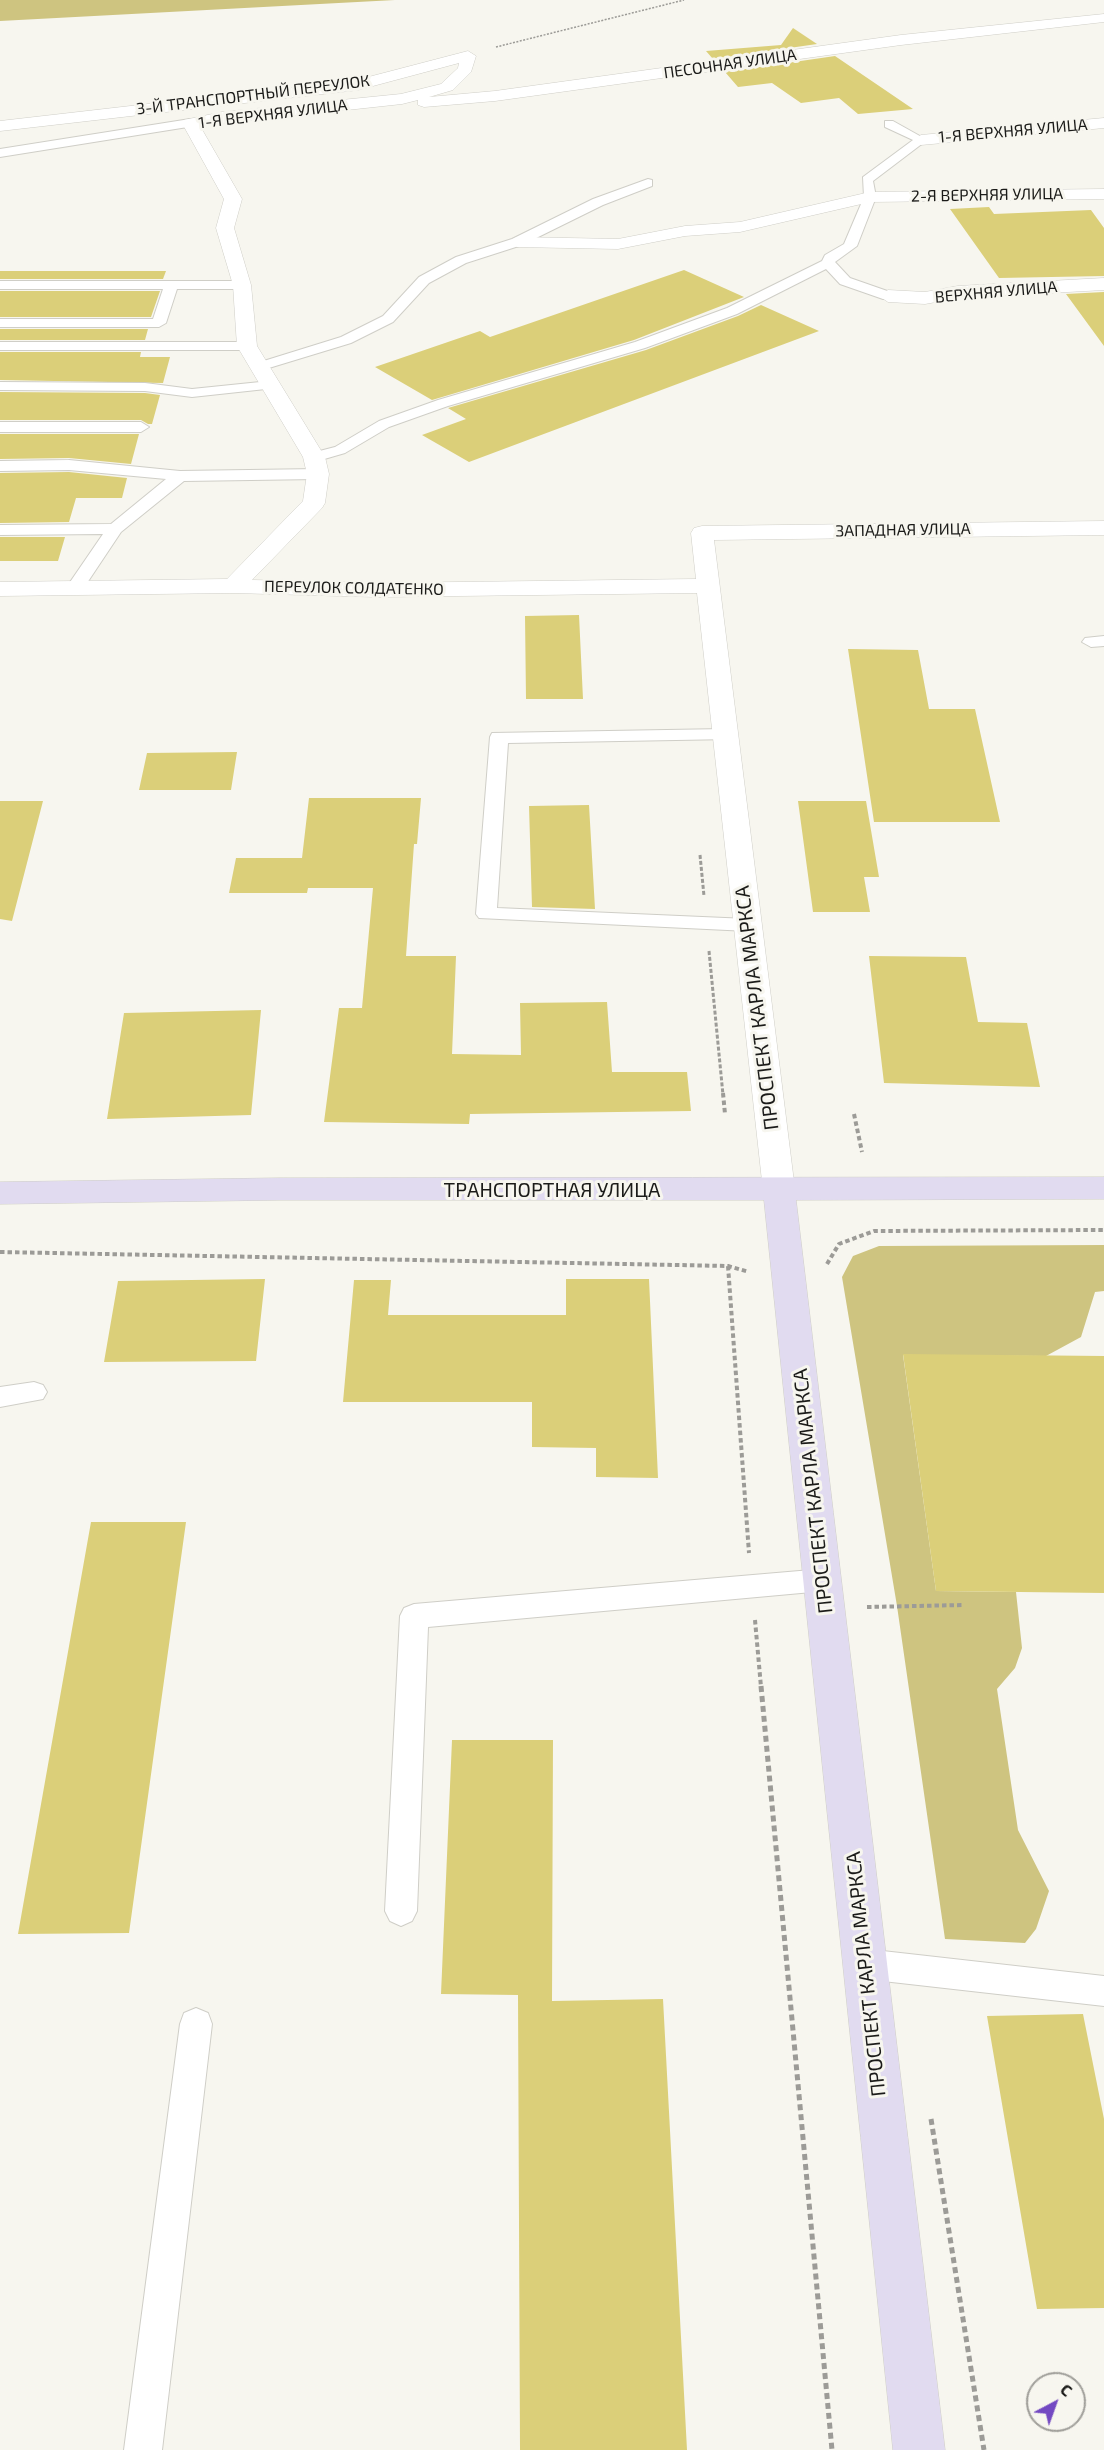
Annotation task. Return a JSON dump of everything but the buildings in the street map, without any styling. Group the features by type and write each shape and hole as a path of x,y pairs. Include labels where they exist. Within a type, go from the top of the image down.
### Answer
{"street":[{"name":"ПЕСОЧНАЯ УЛИЦА","path":"356,104 388,105 495,96 902,40 1104,18"},
{"name":"1-Я ВЕРХНЯЯ УЛИЦА","path":"316,466 246,346 242,285 225,228 233,200 190,123 222,117 402,99 447,87 466,69 468,56"},
{"name":"3-Й ТРАНСПОРТНЫЙ ПЕРЕУЛОК","path":"0,126 358,85 468,56"},
{"name":"1-Я ВЕРХНЯЯ УЛИЦА","path":"921,140 1104,123"},
{"name":"2-Я ВЕРХНЯЯ УЛИЦА","path":"517,242 618,244 685,231 740,227 870,197 1104,194"},
{"name":"ВЕРХНЯЯ УЛИЦА","path":"888,296 925,297 957,292 1104,284"},
{"path":"233,586 314,503 316,466"},
{"name":"ЗАПАДНАЯ УЛИЦА","path":"702,533 1104,528"},
{"name":"ПРОСПЕКТ КАРЛА МАРКСА","path":"702,533 779,1190 919,2450"},
{"name":"ПЕРЕУЛОК СОЛДАТЕНКО","path":"0,589 233,586 378,590 707,586"},
{"name":"ТРАНСПОРТНАЯ УЛИЦА","path":"0,1192 280,1189 1104,1188"}],"lane":[{"path":"0,153 190,123"},
{"path":"0,466 69,465 180,476 316,466 384,424 443,402 640,345 732,311 828,263 830,258 850,246 870,197 867,180 921,140 889,124"},
{"path":"259,367 346,340 388,319 424,280 461,260 517,242 598,202 648,183"},
{"path":"828,263 845,281 888,296"},
{"path":"0,285 242,285"},
{"path":"0,323 159,323 171,285"},
{"path":"0,346 246,346"},
{"path":"0,386 145,387 192,393 270,385"},
{"path":"0,427 141,428"},
{"path":"75,588 115,529 180,476"},
{"path":"0,530 115,529"},
{"path":"725,735 499,737 486,914 748,925"},
{"path":"0,1397 34,1392"},
{"path":"401,1911 414,1616 823,1580"},
{"path":"865,1964 1104,1991"},
{"path":"143,2450 196,2024"}],"path":[{"path":"468,56 684,0"},
{"path":"854,1114 862,1152"},
{"path":"874,1231 1104,1230"},
{"path":"0,1252 728,1266 752,1586 832,2450"},
{"path":"866,1607 964,1605"}],"shaded area":[{"path":"0,0 395,0 0,21"},
{"path":"1104,1245 1104,1291 1095,1292 1081,1337 1046,1356 903,1355 936,1591 1016,1592 1022,1648 1015,1668 997,1689 1018,1830 1049,1891 1036,1929 1025,1943 945,1939 897,1606 842,1277 853,1256 879,1246"}]}
